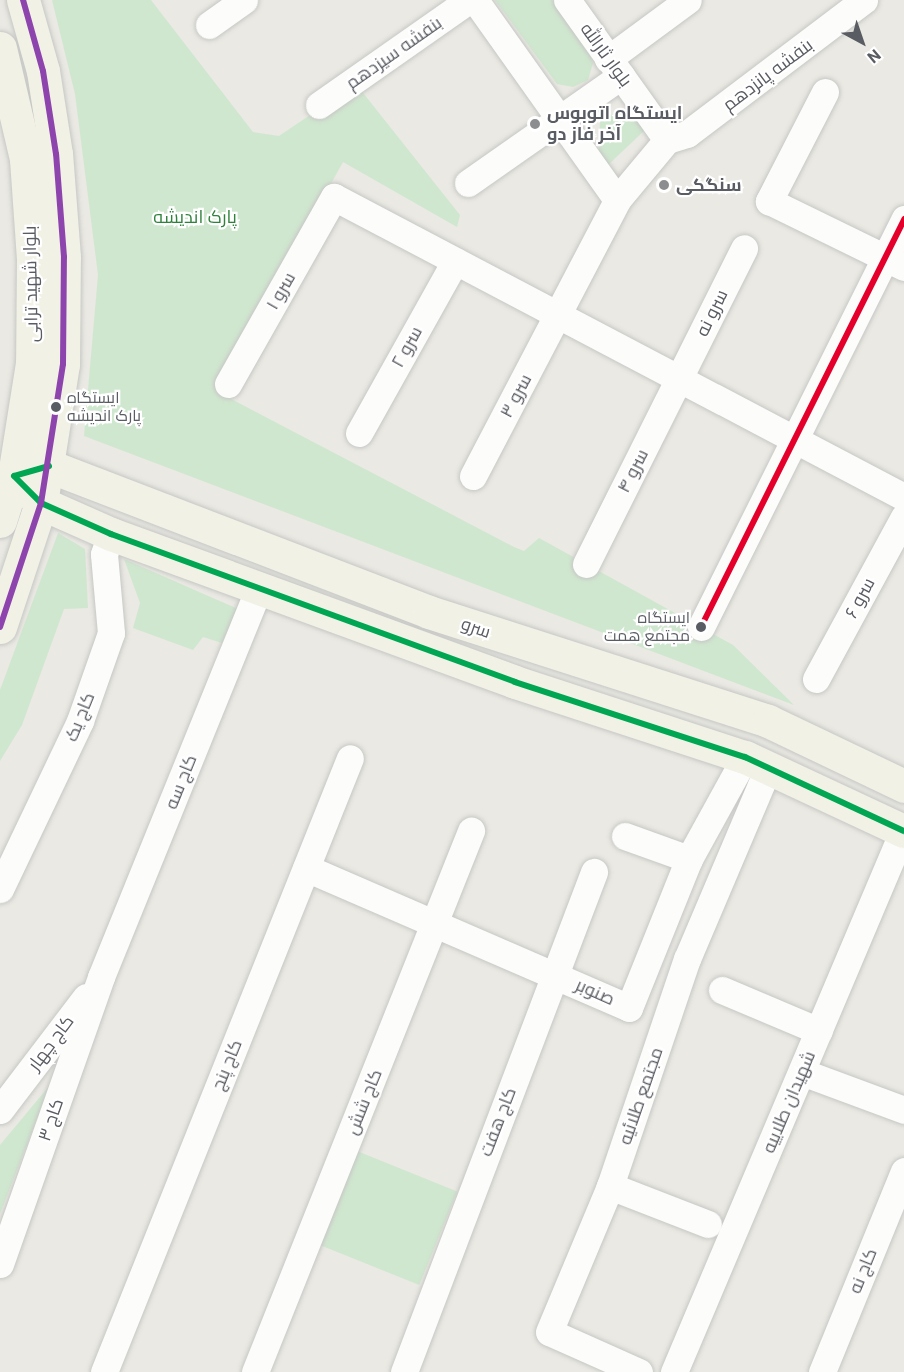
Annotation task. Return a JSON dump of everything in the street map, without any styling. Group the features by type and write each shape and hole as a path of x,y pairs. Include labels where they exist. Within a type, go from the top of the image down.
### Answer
{"main road":[{"name":"بلوار شهید ترابی","path":"0,627 41,503 49,466 63,364 64,257 43,71 23,0"},
{"name":"بلوار شهید ترابی","path":"0,48 26,159 33,258 32,363 14,476 0,521"},
{"path":"49,466 14,476 41,503 111,534 260,586 515,681 757,762 903,831"},
{"name":"سرو","path":"49,466 429,612 768,721 904,786"}],"street":[{"path":"209,25 244,0"},
{"name":"بنفشه سیزدهم","path":"319,105 469,0"},
{"path":"475,0 617,200 667,140"},
{"name":"بلوار ثارالله","path":"567,0 667,140"},
{"path":"468,183 561,121 687,0"},
{"name":"بنفشه پانزدهم","path":"667,140 687,134 864,0"},
{"path":"825,92 769,201 895,262"},
{"name":"سرو ۱","path":"228,384 334,197 455,261"},
{"name":"سرو ۳","path":"473,476 617,200"},
{"path":"701,627 796,440 895,262 904,219"},
{"name":"سرو نه","path":"680,379 744,248"},
{"path":"455,261 904,497"},
{"name":"سرو ۲","path":"359,433 455,261"},
{"name":"سرو ۴","path":"586,564 680,379"},
{"name":"سرو ۶","path":"816,679 904,517"},
{"name":"کاج یک","path":"0,889 80,722 111,633 104,554 111,534"},
{"name":"کاج سه","path":"101,977 260,586"},
{"name":"کاج پنج","path":"104,1372 351,758"},
{"name":"صنوبر","path":"306,868 629,1008 689,858 757,762"},
{"name":"مجتمع طلائیه","path":"639,1372 549,1332 610,1185 757,762"},
{"name":"کاج شش","path":"255,1372 471,831"},
{"name":"شهیدان طلاییه","path":"675,1372 903,831"},
{"path":"625,836 689,858"},
{"name":"کاج هفت","path":"404,1372 594,872"},
{"name":"کاج چهار","path":"0,1110 101,977"},
{"name":"کاج ۳","path":"0,1264 101,977"},
{"path":"722,990 819,1031"},
{"path":"802,1072 904,1110"},
{"name":"کاج نه","path":"822,1372 904,1171"},
{"path":"610,1185 708,1224"}],"green space":[{"name":"پارک اندیشه","path":"52,0 151,0 253,132 279,136 356,84 460,215 457,227 343,162 216,391 514,547 524,551 539,538 733,645 794,705 84,436 98,275 75,94"},
{"path":"495,0 552,0 587,49 593,63 588,80 573,87 557,84"},
{"path":"628,107 645,130 608,165 599,155 600,120"},
{"path":"58,533 85,549 88,608 64,609 22,725 0,761 0,690"},
{"path":"124,559 238,609 222,643 203,637 193,650 133,628 140,603"},
{"path":"50,1085 0,1214 0,1145"},
{"path":"357,1151 457,1191 419,1285 319,1245"}],"transit line":[{"path":"0,627 41,503 63,364 64,257 56,154 43,71 23,0"},
{"path":"701,627 904,219"},
{"path":"49,466 14,476 41,503 111,534 515,682 745,757 904,831"}],"place":[{"name":"ایستگاه اتوبوس آخر فاز دو","path":"535,124"},
{"name":"سنگکی","path":"664,185"},
{"name":"ایستگاه پارک اندیشه","path":"56,407"},
{"name":"ایستگاه مجتمع همت","path":"701,627"}]}
